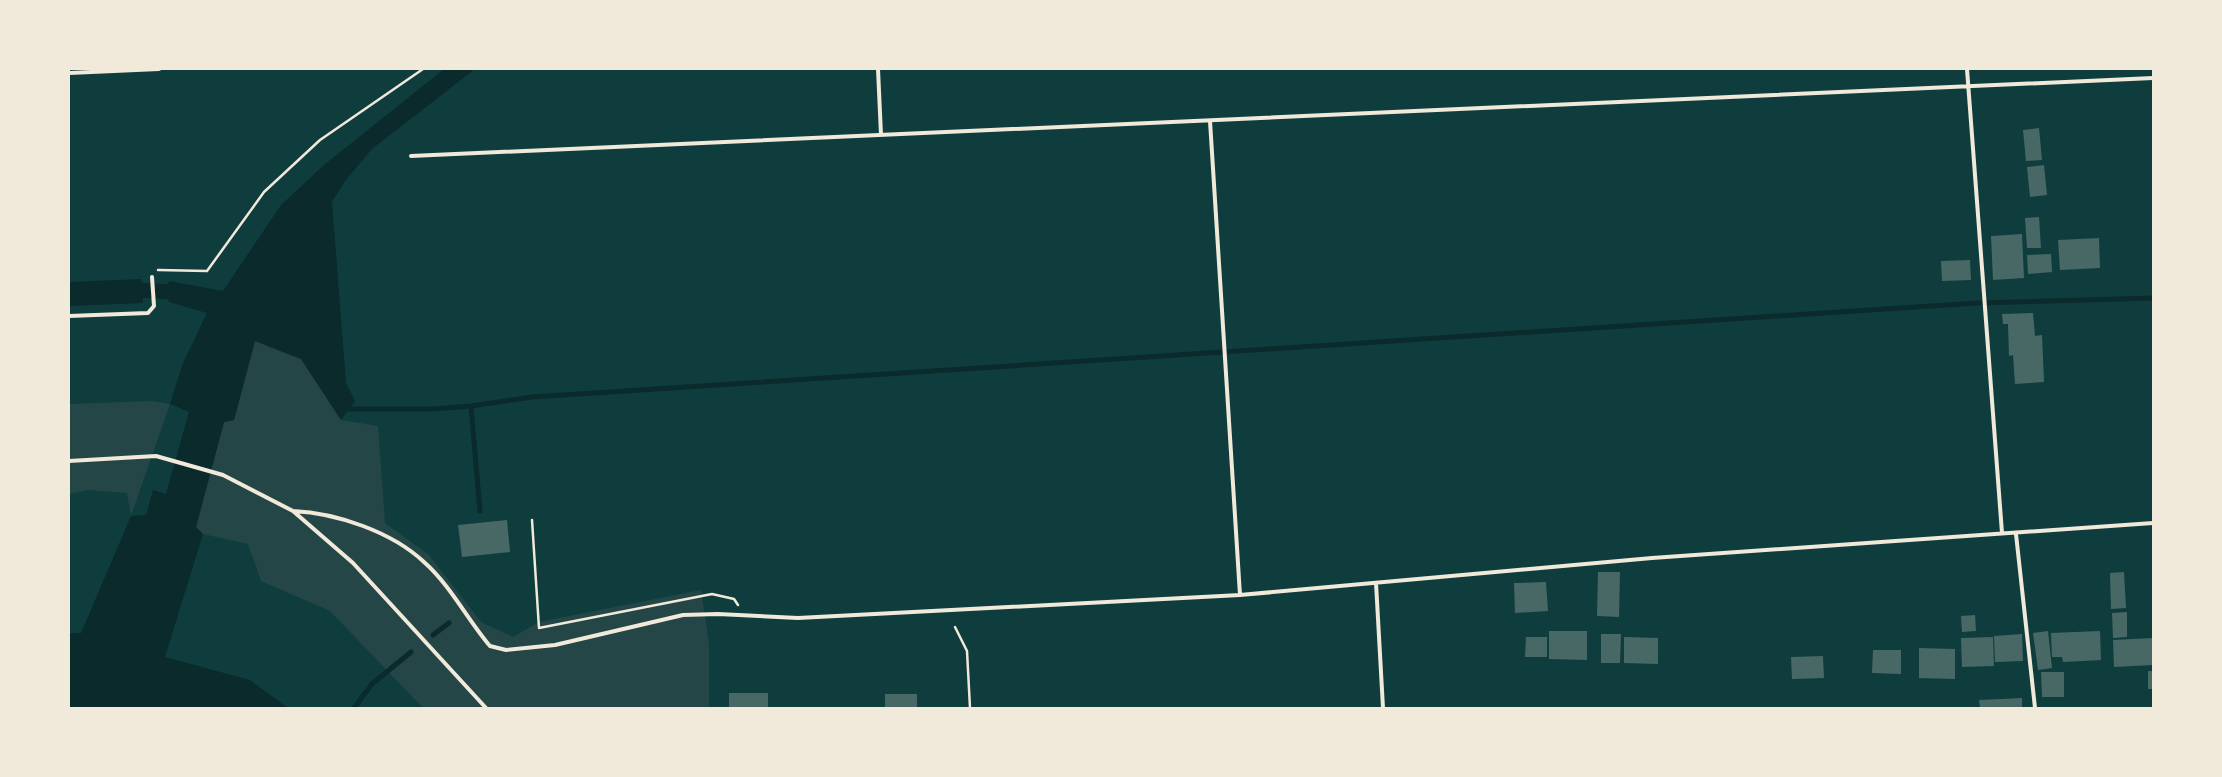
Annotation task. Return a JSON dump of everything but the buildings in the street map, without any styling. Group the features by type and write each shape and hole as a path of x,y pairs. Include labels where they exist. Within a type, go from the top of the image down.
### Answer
{"street":[{"path":"69,73 159,69"},
{"path":"878,69 881,135"},
{"path":"1967,69 1967,85 1985,296 2002,533"},
{"path":"410,156 1210,121 1967,85 2153,78"},
{"path":"1210,121 1240,595"},
{"path":"69,316 148,312 154,306 152,277"},
{"path":"69,461 156,456 223,475 294,511 353,563 486,708"},
{"path":"294,511 309,511 362,525 380,532 424,562 490,646 506,650 555,645 683,615 798,618 1240,595 1652,558 2002,533 2016,534 2153,523"},
{"path":"2016,534 2035,708"},
{"path":"1376,583 1383,708"}],"path":[{"path":"152,277 154,270 207,271 264,192 320,140 423,69"},
{"path":"532,520 538,628 712,594 734,599 746,616"},
{"path":"956,627 967,651 970,708"}],"shaded area":[{"path":"444,69 475,69 372,149 345,181 332,202 346,383 355,401 341,420 301,359 255,341 234,420 224,422 196,527 203,534 165,657 250,680 288,708 69,708 69,633 81,633 131,516 146,515 153,490 166,494 189,412 170,404 183,363 207,313 169,302 168,299 143,298 143,303 69,306 69,282 141,279 142,283 168,284 169,281 223,291 281,205 324,165"},
{"path":"255,341 301,359 341,420 378,426 385,523 429,555 481,622 513,637 539,622 701,590 709,644 709,708 423,708 330,611 261,581 248,544 203,534 196,527 224,422 234,420"},
{"path":"153,401 170,404 131,516 127,493 88,490 69,494 69,404"}],"waterway":[{"path":"345,404 348,409 433,409 471,406 532,397 1977,303 2153,298"},
{"path":"471,406 480,511"},
{"path":"433,635 449,623"},
{"path":"354,708 372,684 411,652"}]}
